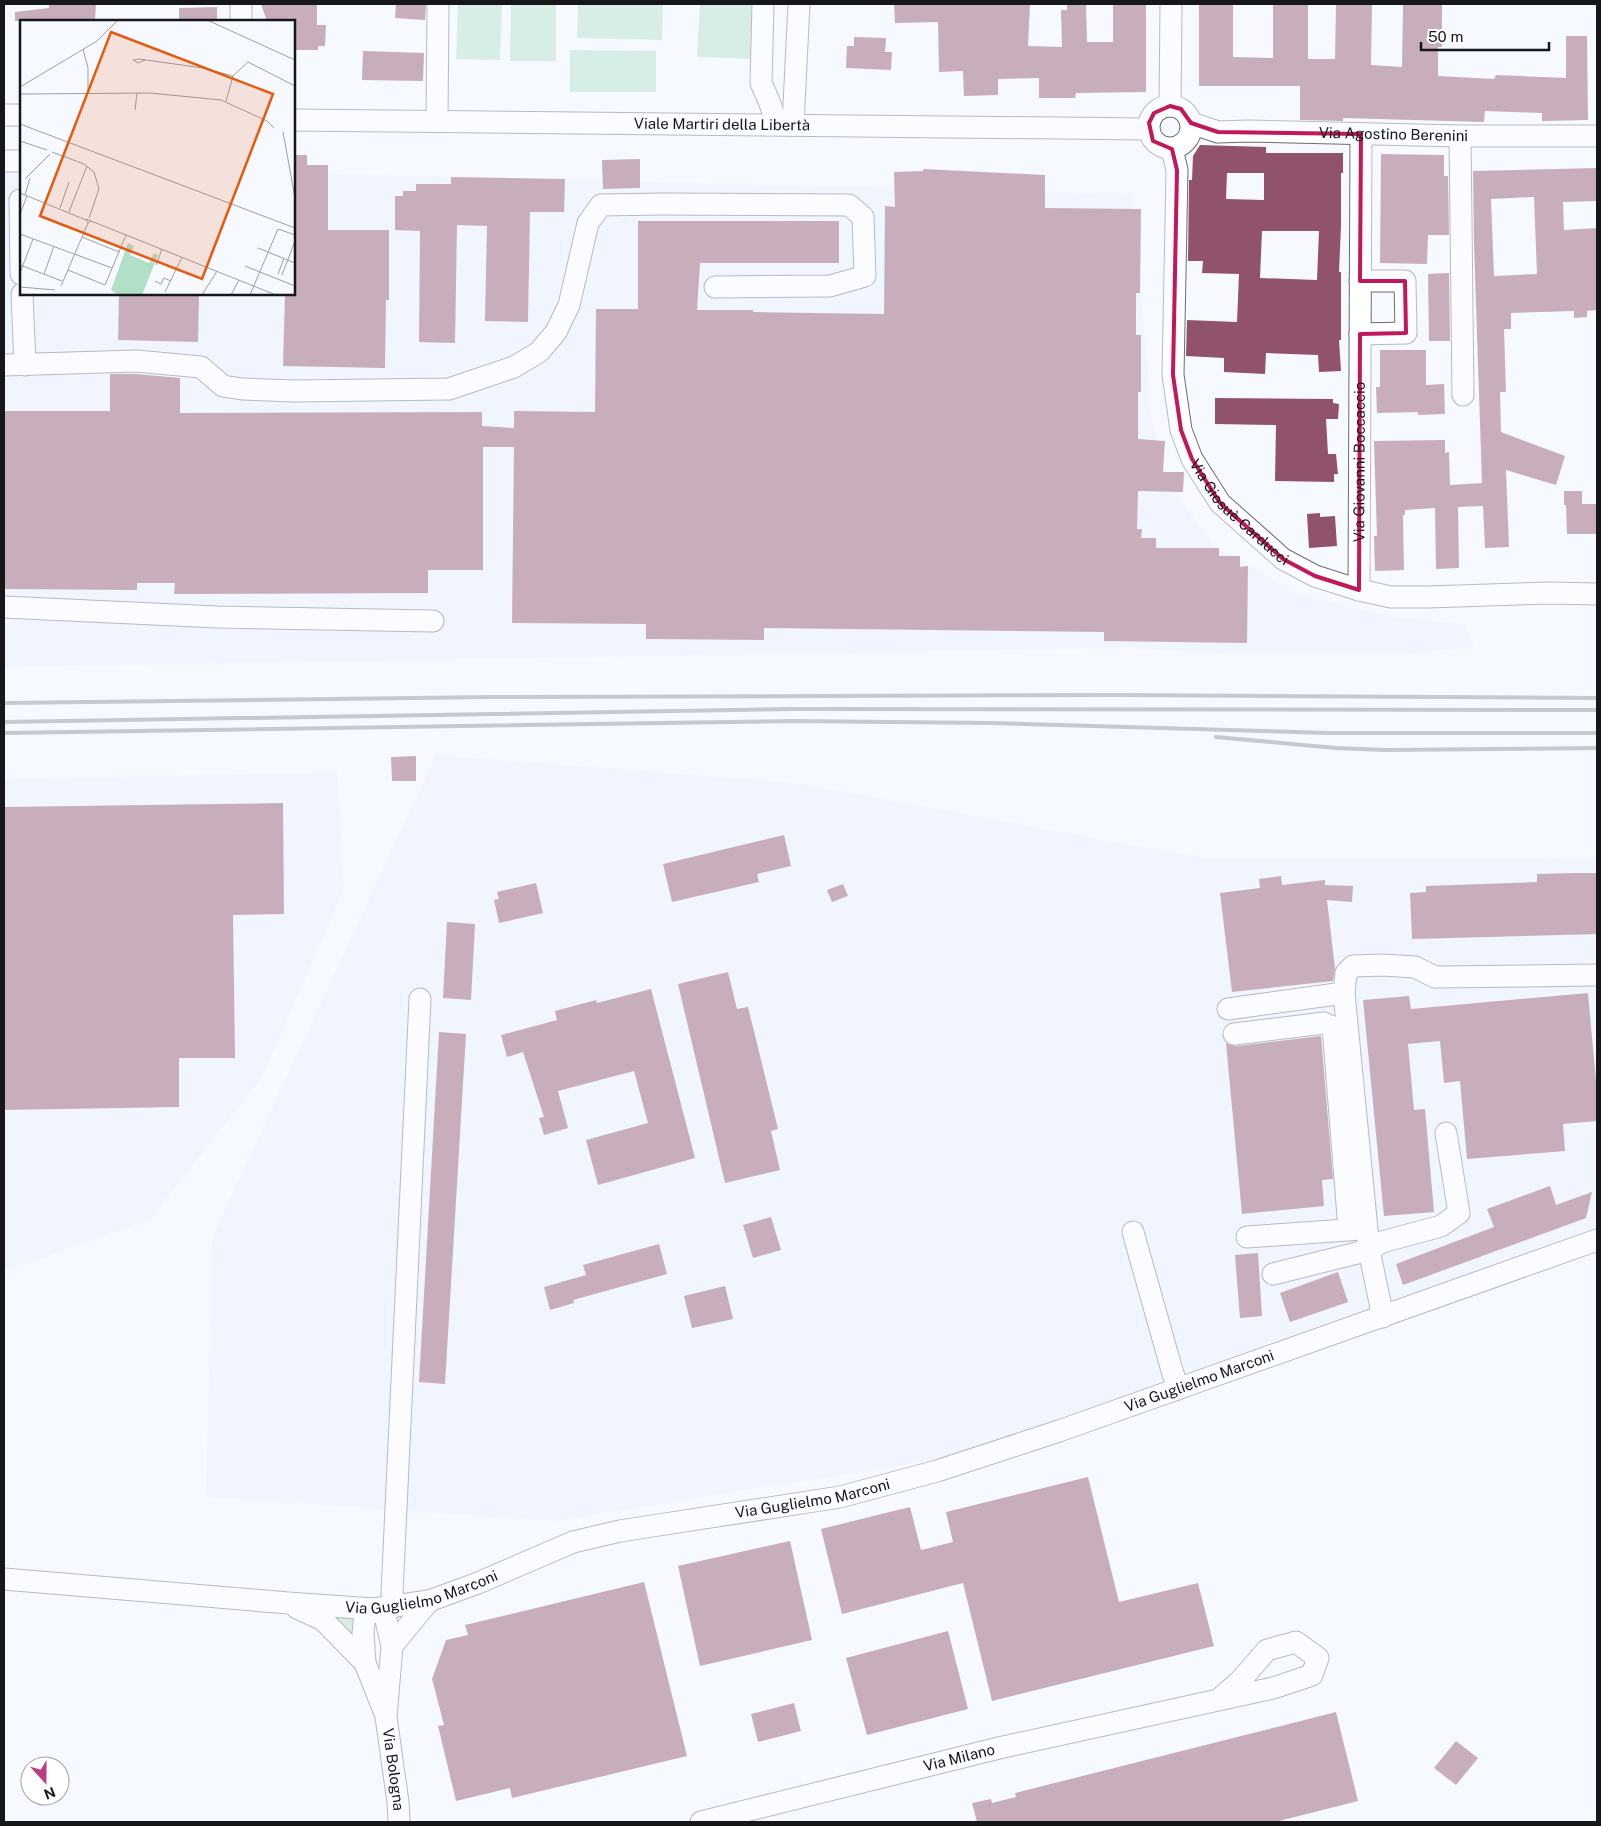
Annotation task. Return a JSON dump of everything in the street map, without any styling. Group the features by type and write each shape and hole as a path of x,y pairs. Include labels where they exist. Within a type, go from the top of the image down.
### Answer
{"street":[{"path":"241,4 241,20"},
{"path":"437,120 438,4"},
{"path":"763,4 761,83 769,101 785,125"},
{"path":"785,125 799,4"},
{"path":"1170,106 1171,4"},
{"path":"1164,106 1181,109 1189,118 1191,124 1192,131 1189,136 1179,146 1172,149 1165,148 1153,141 1148,129 1148,123 1154,112 1164,106"},
{"path":"4,115 20,115"},
{"name":"Viale Martiri della Libertà","path":"295,120 1148,129"},
{"name":"Via Agostino Berenini","path":"1191,124 1218,132 1597,136"},
{"name":"Via Giovanni Boccaccio","path":"1358,590 1361,134"},
{"path":"1460,136 1463,395"},
{"name":"Via Giosuè Carducci","path":"1172,149 1178,170 1173,376 1181,430 1192,459 1220,503 1283,559 1315,576 1358,590 1391,597 1547,592 1597,594"},
{"path":"4,161 20,161"},
{"path":"15,200 20,262"},
{"path":"4,365 136,361 201,367 223,386 242,389 294,391 449,389 514,367 539,352 556,332 569,305 588,223 601,205 849,205 863,217 865,276 830,286 715,287"},
{"path":"1360,281 1405,282 1406,333 1360,334"},
{"path":"22,295 25,365"},
{"path":"4,607 216,617 433,621"},
{"path":"1358,1229 1344,993 1346,973 1353,966 1383,965 1415,967 1435,977 1597,975"},
{"path":"1228,1009 1344,993"},
{"path":"384,1608 393,1583 420,999"},
{"path":"1234,1034 1324,1023 1332,1027 1358,1229 1369,1250 1383,1317"},
{"path":"1272,1274 1369,1250 1382,1242 1440,1226 1459,1213 1446,1133"},
{"path":"1247,1237 1358,1229"},
{"path":"1134,1232 1170,1367 1178,1389"},
{"name":"Via Guglielmo Marconi","path":"4,1579 288,1603 384,1608 428,1601 478,1583 573,1542 620,1531 840,1498 946,1468 1068,1428 1597,1240"},
{"path":"392,1646 428,1601"},
{"name":"Via Bologna","path":"288,1603 322,1620 365,1663"},
{"name":"Via Bologna","path":"386,1717 365,1663 363,1633 365,1614 384,1608 392,1646 386,1717 399,1822"},
{"name":"Via Milano","path":"701,1822 1003,1747 1218,1700"}],"highlighted area":[{"path":"1170,106 1181,109 1191,123 1218,132 1361,134 1360,281 1405,281 1406,333 1360,334 1359,590 1315,576 1283,559 1220,503 1192,459 1181,430 1173,375 1177,170 1172,149 1153,141 1149,123 1154,113"}],"shaded area":[{"path":"4,166 20,167 20,295 295,295 295,173 1133,194 1152,422 1168,483 1214,546 1298,594 1391,617 1463,624 1474,647 1401,654 1227,654 1125,648 4,667"},
{"path":"436,755 795,783 1208,859 1597,858 1597,1259 1591,1247 929,1461 553,1521 206,1497 212,1238"},
{"path":"337,772 344,889 262,1077 150,1219 4,1271 4,779"}],"green space":[{"path":"458,4 502,4 500,60 456,59"},
{"path":"511,4 556,4 556,61 510,61"},
{"path":"578,4 663,4 662,40 577,38"},
{"path":"700,4 752,4 750,59 697,57"},
{"path":"570,50 656,51 656,92 570,92"},
{"path":"323,1612 359,1615 360,1646"}],"building":[{"path":"49,4 96,4 95,20 15,21 15,12 49,8"},
{"path":"261,4 317,4 317,25 326,25 325,46 318,46 318,50 295,50 295,20 267,20"},
{"path":"396,4 426,4 425,20 395,18"},
{"path":"894,4 1030,4 1028,46 1062,47 1061,10 1067,10 1067,4 1086,4 1087,42 1113,42 1113,4 1146,4 1146,92 1076,93 1075,98 1039,98 1039,78 998,79 998,95 964,96 963,71 939,72 938,22 895,23"},
{"path":"1199,4 1233,4 1233,57 1273,58 1273,4 1308,4 1308,59 1335,59 1336,4 1372,4 1371,65 1402,67 1403,4 1442,4 1442,47 1438,47 1438,76 1494,79 1496,75 1566,78 1566,36 1587,36 1588,120 1542,121 1542,113 1485,111 1484,122 1343,118 1343,121 1300,120 1300,86 1199,86"},
{"path":"217,7 217,20 179,20 179,8"},
{"path":"854,37 886,38 885,52 892,52 891,70 846,68 847,46 854,46"},
{"path":"363,51 424,53 423,81 362,80"},
{"path":"1200,145 1266,147 1266,153 1343,153 1339,272 1341,272 1341,340 1339,340 1341,371 1319,372 1318,355 1266,353 1265,374 1224,372 1224,358 1186,356 1187,320 1237,322 1239,274 1202,273 1203,261 1188,261 1189,180 1192,180 1193,156","holes":["1227,173 1264,173 1264,200 1226,199","1262,231 1319,231 1317,280 1260,278"]},
{"path":"1381,154 1444,155 1444,176 1448,176 1449,235 1428,235 1427,264 1380,263"},
{"path":"295,155 307,155 307,165 328,165 328,230 389,230 389,300 386,300 385,368 283,366 285,295 295,295"},
{"path":"640,159 640,188 603,189 602,160"},
{"path":"1597,168 1597,201 1563,202 1564,230 1597,228 1597,310 1587,311 1587,317 1574,318 1574,311 1511,313 1511,329 1504,329 1506,392 1500,392 1501,432 1565,456 1556,485 1506,470 1509,547 1485,548 1483,506 1458,507 1459,568 1436,569 1435,508 1405,510 1405,515 1403,515 1404,570 1375,571 1374,536 1377,536 1374,441 1445,440 1445,453 1449,452 1450,485 1482,483 1473,171","holes":["1534,197 1537,274 1494,276 1491,199"]},
{"path":"923,169 1045,175 1045,208 1141,209 1140,293 1136,293 1136,335 1141,335 1141,392 1138,392 1138,439 1165,441 1163,472 1184,472 1183,492 1138,491 1137,529 1142,529 1141,538 1156,538 1156,548 1219,548 1219,556 1240,556 1240,567 1248,566 1247,643 1104,641 1104,632 764,628 764,640 646,639 646,624 512,623 514,447 483,447 483,570 428,570 428,593 174,594 175,583 137,583 137,590 4,589 4,411 110,411 110,374 136,374 180,378 180,413 482,412 482,426 514,428 514,411 595,412 596,309 638,309 638,221 839,221 839,263 700,263 697,310 884,314 885,206 895,207 894,172 923,171"},
{"path":"451,177 565,179 564,212 530,212 528,322 485,321 487,226 457,225 455,343 419,342 420,231 395,230 395,196 403,196 403,191 416,191 416,184 451,184"},
{"path":"1449,273 1450,341 1429,341 1428,274"},
{"path":"119,295 199,295 198,342 118,340"},
{"path":"1380,350 1426,350 1426,385 1444,384 1445,414 1418,415 1418,412 1377,413 1376,387 1380,387"},
{"path":"1215,398 1333,399 1333,403 1339,404 1338,419 1326,419 1328,454 1336,454 1338,474 1334,474 1334,482 1275,481 1276,425 1215,424"},
{"path":"1564,491 1582,491 1582,504 1597,504 1597,534 1567,534"},
{"path":"1320,513 1320,517 1335,516 1337,546 1309,548 1307,514"},
{"path":"416,756 416,781 392,781 391,757"},
{"path":"283,803 284,914 233,915 235,1058 179,1058 179,1107 4,1110 4,807"},
{"path":"784,835 791,866 757,874 759,882 672,902 663,864"},
{"path":"1597,873 1597,934 1412,939 1410,893 1426,892 1426,886 1537,882 1537,874"},
{"path":"1281,876 1282,885 1325,880 1325,885 1353,886 1352,902 1327,900 1335,969 1333,981 1232,992 1220,893 1260,888 1259,879"},
{"path":"536,883 543,913 499,923 494,900 499,899 497,892"},
{"path":"843,884 848,896 832,902 827,890"},
{"path":"447,922 475,924 471,1000 443,998"},
{"path":"728,972 737,1009 748,1007 778,1129 771,1131 780,1170 725,1183 678,984"},
{"path":"651,989 695,1158 598,1185 586,1140 648,1123 634,1071 558,1091 568,1128 544,1135 539,1118 544,1117 523,1052 507,1057 501,1035 557,1020 555,1011 596,1000 597,1003"},
{"path":"1588,993 1597,1092 1597,1121 1563,1124 1565,1151 1467,1159 1460,1081 1444,1083 1440,1041 1408,1044 1414,1110 1425,1109 1434,1212 1384,1216 1363,1000 1409,996 1411,1009"},
{"path":"439,1032 466,1034 445,1384 419,1382"},
{"path":"1321,1036 1333,1179 1322,1180 1324,1206 1242,1214 1226,1043 1236,1046"},
{"path":"1550,1186 1556,1205 1592,1192 1586,1218 1403,1285 1396,1264 1494,1227 1487,1209"},
{"path":"771,1217 781,1250 753,1258 743,1225"},
{"path":"659,1244 667,1274 573,1300 574,1303 550,1310 544,1287 586,1275 583,1265"},
{"path":"1258,1253 1262,1316 1240,1318 1235,1255"},
{"path":"1338,1272 1348,1302 1290,1322 1280,1293"},
{"path":"725,1286 733,1319 692,1328 684,1296"},
{"path":"1088,1477 1119,1602 1198,1583 1214,1646 992,1701 963,1583 842,1614 821,1529 910,1507 921,1550 953,1542 946,1512"},
{"path":"790,1541 812,1640 700,1666 678,1566"},
{"path":"644,1582 687,1756 512,1798 510,1788 456,1801 438,1726 444,1725 432,1679 446,1640 468,1635 465,1625"},
{"path":"948,1631 968,1709 867,1735 846,1658"},
{"path":"794,1703 801,1731 758,1742 751,1714"},
{"path":"1336,1712 1358,1801 1275,1822 977,1822 972,1803 991,1799 992,1803 1016,1797 1015,1793"},
{"path":"1456,1741 1478,1758 1456,1785 1434,1768"}],"railway":[{"path":"4,703 492,697 1117,695 1597,698"},
{"path":"4,722 794,709 1597,710"},
{"path":"4,733 793,721 989,723 1329,733 1597,733"},
{"path":"1216,737 1336,748 1386,750 1597,748"}]}
